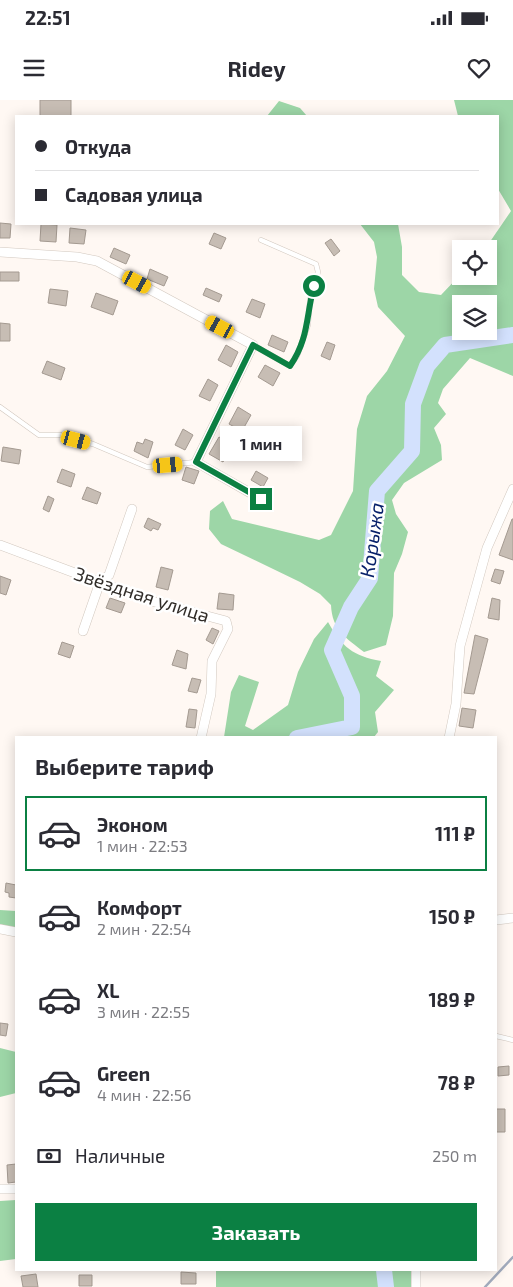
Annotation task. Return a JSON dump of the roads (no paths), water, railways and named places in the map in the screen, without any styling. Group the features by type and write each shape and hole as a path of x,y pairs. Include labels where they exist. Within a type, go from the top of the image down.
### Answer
{"street":[{"path":"0,252 77,257 97,261 253,345 196,462 261,499"},
{"path":"449,736 456,704 460,646 487,548 513,489"},
{"path":"82,631 100,582 110,575 132,510"},
{"name":"Звёздная улица","path":"0,545 147,600 226,621 228,629 212,661 211,694 201,736"},
{"path":"497,920 513,918"},
{"path":"0,929 15,932"},
{"path":"0,1189 15,1189"},
{"path":"416,1271 416,1287"}],"lane":[{"path":"253,345 290,366 297,356 308,324 310,299 318,272 316,264 261,240"},
{"path":"0,407 40,435 60,436 93,444 147,467 196,462"},
{"path":"497,1036 513,1040"}],"waterway":[{"name":"Корыжа","path":"307,736 352,727 352,696 332,650 351,607 370,578 377,491 412,451 413,404 427,366 445,345 513,335"},
{"path":"485,1287 513,1257"},
{"name":"Корыжа","path":"384,1271 386,1287"}]}
